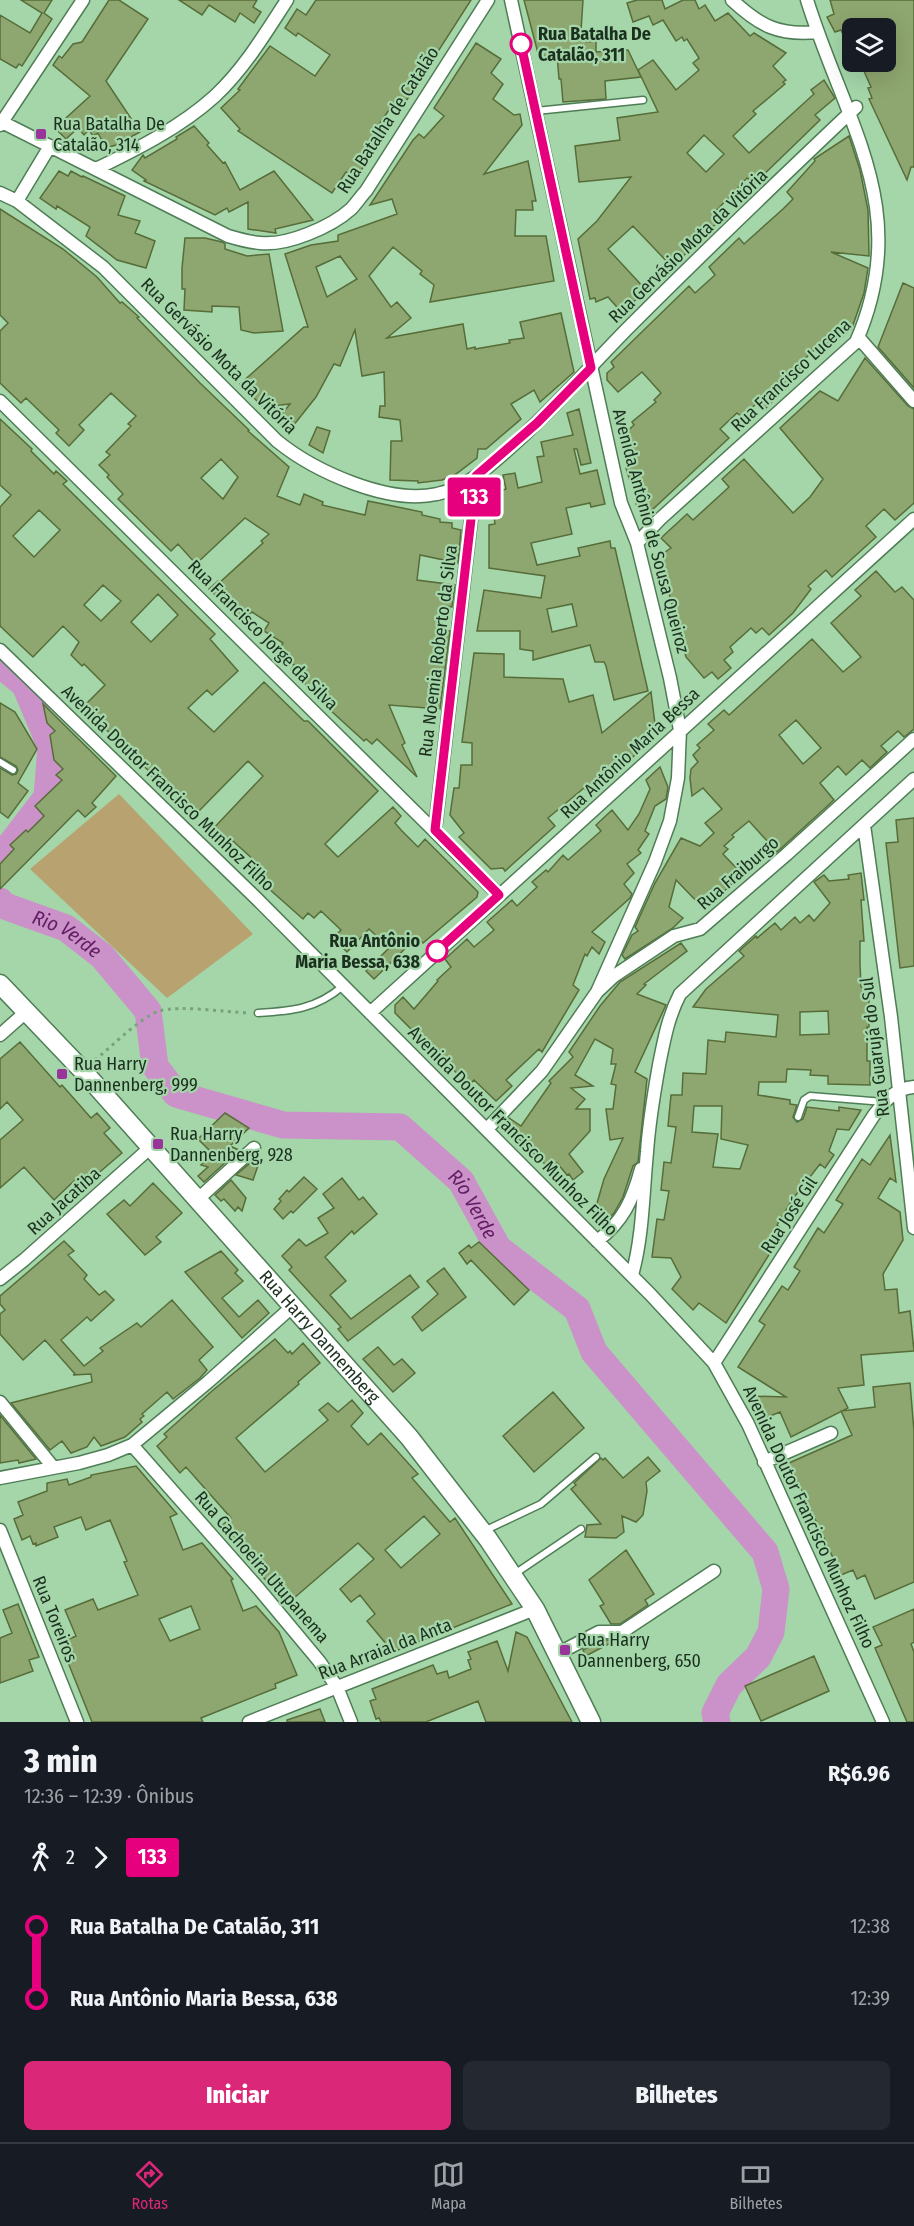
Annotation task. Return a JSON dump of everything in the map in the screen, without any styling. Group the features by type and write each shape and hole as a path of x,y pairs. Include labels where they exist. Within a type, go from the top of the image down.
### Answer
{"main road":[{"name":"Rua Harry Dannemberg","path":"0,984 83,1071 409,1437 483,1532 535,1609 591,1722"}],"street":[{"path":"1,124 83,0"},
{"path":"96,169 131,152 214,96 253,52 287,0"},
{"name":"Rua Batalha de Catalão","path":"1,124 50,146 228,236 261,243 277,243 297,238 328,225 351,209 366,191 488,0"},
{"name":"Avenida Antônio de Sousa Queiroz","path":"511,0 621,503 637,543 672,687 680,730 678,778 670,821 655,862 597,992"},
{"path":"732,0 747,14 771,28 788,33 818,32"},
{"path":"807,0 818,32 866,124"},
{"name":"Rua Gervásio Mota da Vitória","path":"0,194 17,201 111,274 295,456 365,487 410,496 436,494 453,489 476,476 537,423 630,326 856,107"},
{"path":"17,201 50,146"},
{"name":"Rua Francisco Lucena","path":"637,543 660,519 859,338 873,320 882,302"},
{"path":"859,338 914,401"},
{"name":"Rua Francisco Jorge da Silva","path":"0,401 499,895"},
{"name":"Rua Noemia Roberto da Silva","path":"435,830 476,476"},
{"name":"Rua Antônio Maria Bessa","path":"370,1012 914,519"},
{"name":"Avenida Doutor Francisco Munhoz Filho","path":"0,650 256,898 632,1275 714,1363 748,1424 883,1722"},
{"name":"Rua Fraiburgo","path":"487,1130 542,1071 597,992 626,967 665,941 674,936 700,929 914,739"},
{"path":"632,1275 637,1258 647,1150 667,1025 680,994 914,779"},
{"name":"Rua Guarujá do Sul","path":"864,825 899,1090 914,1228"},
{"path":"0,1035 26,1012"},
{"path":"899,1090 914,1087"},
{"name":"Rua José Gil","path":"714,1363 884,1102 899,1090"},
{"name":"Rua Jacatiba","path":"0,1279 151,1147"},
{"path":"197,1200 254,1148"},
{"path":"597,1241 615,1226 630,1204 647,1150"},
{"path":"0,1478 108,1455 132,1445 208,1382 293,1306"},
{"path":"0,1402 53,1467"},
{"path":"764,1462 831,1433"},
{"name":"Rua Cachoeira Utupanema","path":"132,1445 289,1623 337,1687 351,1722"},
{"name":"Rua Toreiros","path":"0,1530 77,1722"},
{"path":"557,1654 599,1632 621,1632 714,1571"},
{"name":"Rua Arraial da Anta","path":"249,1722 535,1609"}],"lane":[{"path":"536,111 644,100"},
{"path":"0,762 13,770"},
{"path":"258,1013 284,1012 313,1005 324,1001 344,986"},
{"path":"798,1116 804,1100 810,1096 884,1102"},
{"path":"483,1532 541,1504 596,1457"},
{"path":"513,1575 581,1529"}],"path":[{"path":"83,1071 137,1025 158,1011 182,1009 258,1013"}],"shaded area":[{"path":"119,794 253,934 167,998 30,869"}],"building":[{"path":"21,0 52,0 44,13 52,19 22,66 19,64 16,68 0,59 0,15 30,33 42,13"},
{"path":"109,0 119,0 148,19 106,81 140,132 106,148 98,133 93,136 89,130 84,135 78,128 66,139 55,128 90,96 53,65 59,56 62,58 73,44 82,42"},
{"path":"179,0 257,0 253,7 261,12 254,23 240,13 235,22 209,5 202,15"},
{"path":"316,0 471,0 403,106 395,101 376,129 385,134 356,178 346,172 332,193 238,131 240,129 221,108 240,90 238,89 270,46 315,76 330,55 298,33 296,36 285,28 297,9 306,15"},
{"path":"524,0 583,0 581,31 586,30 587,42 596,41 596,52 628,50 641,77 605,81 606,99 563,102 557,55 539,57"},
{"path":"637,0 662,0 665,9 683,0 695,0 699,9 705,5 715,21 728,13 750,36 754,33 786,53 773,66 786,80 783,82 785,84 753,111 756,114 733,136 749,153 814,94 811,90 824,80 835,98 815,115 820,120 754,184 747,178 715,212 721,219 672,267 633,226 608,249 646,290 622,313 608,297 596,302 595,298 590,299 578,239 597,221 631,177 579,182 575,146 620,140 617,118 658,112 638,70 653,60 676,90 699,70 693,63 699,58 687,39 684,41 682,37 676,41 663,20 653,25 649,16 633,22 627,3","holes":["704,135 724,154 706,172 687,153"]},
{"path":"830,0 914,0 914,167 911,167 907,180 869,99 872,98 868,88 871,87 864,72 896,72 896,18 842,18 842,32 841,30 835,32 827,17 834,14"},
{"path":"476,43 501,59 491,73 503,84 493,99 514,115 520,114 522,125 484,174 528,161 536,201 532,201 533,210 516,210 515,236 546,236 554,281 430,302 434,285 420,274 422,271 393,247 369,276 391,307 397,302 411,318 387,338 463,324 467,349 475,347 475,349 510,343 509,340 524,338 520,322 561,313 574,372 540,402 534,390 511,404 521,419 486,449 478,449 477,458 456,474 442,480 418,483 418,481 390,480 391,441 402,441 400,420 379,417 380,406 385,406 384,372 362,376 355,330 340,366 334,364 316,397 289,431 276,421 290,404 263,407 240,384 304,327 308,327 285,254 311,245 338,241 338,235 397,214 392,199 370,205 413,140 419,134 424,138 444,116 434,108","holes":["340,256 357,279 327,297 316,267"]},
{"path":"194,126 209,143 207,145 223,163 225,162 240,190 274,171 313,220 275,229 276,233 248,229 248,202 229,212 227,208 215,215 144,181 146,180 132,170 143,155 145,158"},
{"path":"849,136 860,170 868,210 869,256 831,252 868,268 864,293 852,328 827,350 821,344 798,365 804,371 764,410 757,403 742,417 737,413 720,429 729,438 651,511 642,513 636,504 645,497 630,481 626,468 630,463 627,459 632,454 623,435 634,425 632,422 656,402 654,400 661,393 642,372 618,392 607,380 607,373 614,367 611,362 689,286 695,293 715,275 709,267 739,238 744,244 783,209 793,199 787,192 815,161 814,159"},
{"path":"59,171 68,176 71,171 125,196 118,215 140,221 135,233 155,241 146,268 117,260 86,236 90,227 40,198"},
{"path":"0,209 63,249 97,277 120,303 122,302 139,317 137,318 248,431 289,467 277,496 300,505 304,494 323,502 322,505 365,515 368,501 422,512 422,515 440,519 440,522 452,523 452,528 461,530 458,563 420,555 417,580 455,585 452,607 444,606 441,630 450,631 440,709 389,705 405,743 402,745 417,777 377,739 372,744 366,739 364,741 291,670 294,665 276,653 283,643 264,631 269,623 252,612 241,621 209,589 218,581 219,583 263,543 261,541 269,534 245,518 196,564 178,544 171,551 118,499 123,494 99,465 110,455 106,452 131,426 128,424 136,416 111,393 79,425 84,430 69,446 56,433 59,430 26,398 21,403 0,383 0,331 8,323 0,315","holes":["221,459 238,477 223,499 201,478"]},
{"path":"185,238 205,238 222,242 225,244 225,249 247,256 269,254 283,331 254,333 241,330 239,307 212,306 212,312 184,310 185,289 182,289 182,268"},
{"path":"903,283 914,288 914,388 878,347"},
{"path":"865,358 908,406 914,409 914,503 895,520 884,509 866,526 876,537 832,577 826,570 808,586 811,589 793,613 769,635 762,628 756,633 751,628 730,647 733,652 724,660 731,668 718,679 712,672 704,678 686,657 659,556 671,548 661,538 687,514 693,520 729,487 722,479 744,459 793,513 810,497 823,479 780,428 820,391 838,401"},
{"path":"579,409 591,463 581,465 577,449 574,449 580,474 597,470 605,504 591,507 590,503 566,508 572,534 531,543 537,565 580,556 578,548 610,541 611,548 615,548 648,691 614,700 606,666 604,662 595,662 590,645 533,660 533,651 520,649 520,631 477,631 484,590 541,598 545,576 489,568 489,525 495,524 493,509 502,505 500,491 506,489 503,475 515,473 518,488 542,482 537,457 544,456 541,442 573,435 567,413","holes":["572,604 577,626 552,632 547,609"]},
{"path":"0,419 32,449 31,451 54,474 56,471 67,481 63,484 215,634 210,639 238,671 212,695 207,690 188,708 214,732 264,682 304,721 308,721 378,791 325,844 338,857 393,807 401,816 395,823 401,830 418,847 425,839 478,892 477,897 423,943 417,937 374,979 366,971 389,948 369,929 347,952 333,938 341,930 321,911 314,918 308,913 303,919 259,880 267,872 233,841 227,847 211,831 263,776 248,761 197,813 164,782 161,785 83,707 105,685 84,664 82,666 71,655 79,642 63,626 33,657 0,626 0,507 11,495 0,485","holes":["39,510 60,530 34,557 13,536","103,585 121,601 101,621 84,605","158,594 178,615 151,642 131,622"]},
{"path":"317,427 330,431 323,453 309,445"},
{"path":"876,571 895,592 902,587 914,600 914,729 904,737 898,731 881,746 887,752 870,768 862,760 846,775 838,766 820,783 834,800 777,852 749,821 732,835 734,837 724,846 728,849 723,854 742,874 705,910 676,880 669,907 683,918 673,928 625,959 622,955 632,935 638,931 635,927 655,883 681,838 700,846 714,833 705,823 722,809 703,788 692,796 690,778 691,769 698,762 693,755 700,748 697,745 714,730 708,724 724,710 729,715 812,639 843,672 861,657 831,623 861,596 855,590","holes":["796,720 821,748 803,764 779,735"]},
{"path":"474,653 504,654 504,677 563,679 569,702 593,695 602,733 651,692 655,724 650,728 652,731 639,741 644,747 590,795 584,788 548,818 555,826 505,871 503,868 491,869 459,837 464,833 450,815 454,788 459,788 461,765 472,765 472,743 462,742"},
{"path":"0,703 15,712 37,749 18,783 28,791 8,818 0,812 0,768 12,775 18,770 16,766 0,757"},
{"path":"43,704 116,776 92,803 96,807 85,817 78,810 0,889 0,864 14,849 10,845 44,816 35,806 62,780 56,775 63,769 54,760 50,735 55,731 47,723"},
{"path":"660,767 668,787 666,799 655,806 645,831 649,834 638,850 641,853 627,864 634,873 624,884 632,894 592,932 605,942 599,954 592,947 587,956 585,954 573,985 579,990 542,1052 539,1049 506,1080 512,1086 496,1101 474,1080 469,1085 435,1052 437,1050 419,1033 417,1035 395,1013 395,1005 403,997 414,1009 437,980 451,967 445,959 467,939 474,947 494,930 487,922 512,900 517,906 537,887 532,882 546,870 548,872 563,855 568,860 601,831 596,825 612,810 628,830 639,814 650,789 646,780"},
{"path":"914,818 914,966 900,968 886,843 898,842 896,820"},
{"path":"861,873 864,900 861,900 864,941 860,941 860,964 861,987 869,987 867,1061 870,1061 870,1085 828,1084 828,1076 810,1075 811,1070 787,1069 786,1082 759,1082 758,1095 790,1100 790,1104 797,1105 793,1117 797,1122 803,1119 807,1107 839,1111 839,1107 861,1110 849,1130 837,1129 829,1151 834,1155 825,1168 820,1164 792,1200 777,1225 784,1231 726,1323 699,1303 693,1310 672,1289 681,1277 671,1258 652,1257 657,1219 664,1220 669,1191 661,1190 664,1162 671,1163 676,1127 668,1126 671,1095 682,1095 683,1073 706,1074 708,1040 725,1042 726,1032 776,1037 778,1015 693,1007 706,989 744,956 739,951 756,936 757,938 775,923 781,930 795,917 800,923 809,915 814,921 830,903 814,882 824,875 829,881 849,879 848,875","holes":["828,1011 829,1034 800,1035 800,1012","694,1106 722,1106 721,1139 748,1145 740,1169 713,1167 718,1134 692,1132"]},
{"path":"681,943 687,951 644,984 646,985 637,994 666,1005 635,1072 647,1079 638,1162 633,1166 623,1197 614,1213 611,1216 603,1216 595,1210 604,1179 623,1138 610,1140 606,1109 613,1109 616,1085 611,1084 616,1064 611,1064 613,1049 595,1039 575,1075 593,1086 571,1088 585,1099 576,1109 590,1109 590,1131 569,1154 583,1172 573,1180 557,1163 551,1170 503,1124 509,1118 521,1126 551,1083 549,1081 573,1057 569,1052 600,1006 620,982"},
{"path":"20,1042 91,1118 97,1113 110,1128 104,1133 122,1153 81,1188 74,1181 54,1200 24,1167 0,1188 0,1140 23,1120 7,1102 0,1109 0,1059"},
{"path":"225,1113 249,1128 230,1146 239,1150 204,1182 198,1176 208,1167 201,1165 213,1154 198,1139"},
{"path":"890,1135 896,1182 890,1178 878,1198 900,1212 903,1240 883,1274 885,1290 897,1289 899,1313 910,1311 914,1351 861,1355 864,1385 838,1388 848,1408 791,1437 780,1412 760,1420 749,1396 786,1397 738,1367 765,1325 759,1321 782,1286 788,1290 800,1271 794,1267 818,1228 824,1233 843,1204 836,1200 862,1159 870,1165"},
{"path":"256,1158 260,1160 253,1180 236,1175"},
{"path":"304,1177 317,1189 293,1213 291,1211 283,1219 274,1209 281,1201 279,1199"},
{"path":"342,1178 359,1200 363,1197 377,1214 354,1234 352,1231 325,1257 346,1281 330,1295 351,1319 410,1275 419,1287 348,1341 338,1329 341,1327 289,1270 292,1267 282,1256 299,1239 306,1246 328,1233 318,1218 334,1208 323,1194"},
{"path":"231,1180 246,1198 242,1211 238,1207 235,1211 224,1199 221,1201 215,1195"},
{"path":"153,1183 182,1213 156,1237 161,1242 145,1255 107,1214 124,1200 130,1206"},
{"path":"64,1241 74,1251 68,1255 87,1275 84,1279 99,1295 105,1291 114,1300 91,1321 87,1317 61,1340 84,1366 103,1351 100,1348 137,1323 141,1327 172,1300 213,1347 199,1360 207,1370 200,1378 173,1399 167,1392 142,1414 144,1416 140,1419 142,1422 125,1437 101,1446 94,1437 87,1447 71,1453 62,1441 50,1450 11,1403 92,1382 91,1374 73,1375 75,1374 45,1340 23,1360 0,1334 0,1314 5,1310 0,1304 0,1296"},
{"path":"479,1242 529,1290 514,1305 471,1260 467,1264 459,1253 469,1245 471,1248"},
{"path":"221,1251 238,1270 235,1273 243,1281 222,1298 239,1317 258,1300 269,1313 242,1338 185,1272"},
{"path":"444,1268 466,1297 422,1331 412,1317 438,1294 427,1281"},
{"path":"275,1339 288,1353 290,1351 292,1354 303,1343 320,1363 236,1438 265,1472 328,1420 319,1410 328,1403 338,1412 352,1400 363,1413 351,1426 368,1445 381,1433 418,1474 412,1478 450,1522 455,1518 512,1604 393,1652 367,1621 375,1614 360,1595 351,1602 340,1589 374,1559 358,1543 287,1604 250,1562 253,1559 238,1542 234,1544 220,1527 231,1518 186,1467 180,1473 157,1446 167,1437 164,1434","holes":["424,1516 440,1534 401,1568 385,1550"]},
{"path":"378,1347 394,1365 402,1359 415,1373 393,1392 363,1359"},
{"path":"910,1383 914,1431 914,1582 875,1599 865,1575 857,1579 853,1570 841,1575 789,1463 852,1435 841,1411 875,1407 873,1387"},
{"path":"553,1392 584,1428 534,1472 503,1436"},
{"path":"0,1415 36,1459 19,1463 18,1460 0,1463"},
{"path":"648,1457 660,1471 646,1482 647,1491 643,1515 636,1522 622,1516 624,1532 616,1538 585,1537 587,1525 601,1524 571,1489 576,1485 574,1483 601,1458 603,1460 605,1458 623,1478"},
{"path":"136,1466 177,1514 170,1517 183,1550 202,1543 233,1579 231,1580 243,1611 256,1606 279,1632 297,1675 275,1684 276,1688 201,1718 203,1722 92,1722 63,1650 70,1647 67,1640 76,1636 65,1610 93,1599 98,1610 138,1595 124,1562 127,1561 110,1520 86,1530 81,1517 54,1527 58,1537 36,1546 30,1536 22,1540 14,1519 23,1515 18,1502 47,1491 47,1483 67,1479 69,1485 91,1477 91,1475","holes":["191,1606 200,1629 170,1641 159,1619"]},
{"path":"626,1550 654,1594 645,1600 648,1605 620,1624 611,1624 600,1606 604,1604 589,1580"},
{"path":"18,1604 39,1657 29,1660 33,1671 0,1683 0,1638 12,1633 3,1610"},
{"path":"914,1609 914,1642 911,1644 914,1652 914,1722 907,1722 875,1648 882,1645 873,1627"},
{"path":"516,1632 527,1637 572,1722 486,1722 478,1701 426,1722 381,1722 379,1718 376,1719 370,1701 376,1699 372,1689 433,1665 437,1674 447,1671 449,1678 471,1669 468,1652 497,1641 508,1671"},
{"path":"601,1640 616,1640 586,1656 583,1650"},
{"path":"814,1656 829,1691 761,1721 745,1686"},
{"path":"320,1709 325,1722 287,1722 287,1720"}],"waterway":[{"name":"Rio Verde","path":"0,664 25,685 51,747 47,797 0,858"},
{"name":"Rio Verde","path":"0,901 2,905 66,928 102,956 148,1011 155,1066 176,1094 283,1125 400,1127 461,1181 498,1248 577,1309 594,1352 765,1552 776,1589 771,1632 758,1657 729,1685 715,1713 717,1722"}],"bus line":[{"name":"133","path":"437,951 499,895 435,830 476,476 499,458 567,395 591,368 521,44"}],"place":[{"name":"Rua Batalha De Catalão, 311","path":"521,44"},
{"name":"Rua Batalha De Catalão, 314","path":"41,134"},
{"name":"Rua Antônio Maria Bessa, 638","path":"437,951"},
{"name":"Rua Harry Dannenberg, 999","path":"62,1074"},
{"name":"Rua Harry Dannenberg, 928","path":"158,1144"},
{"name":"Rua Harry Dannenberg, 650","path":"565,1650"}]}
